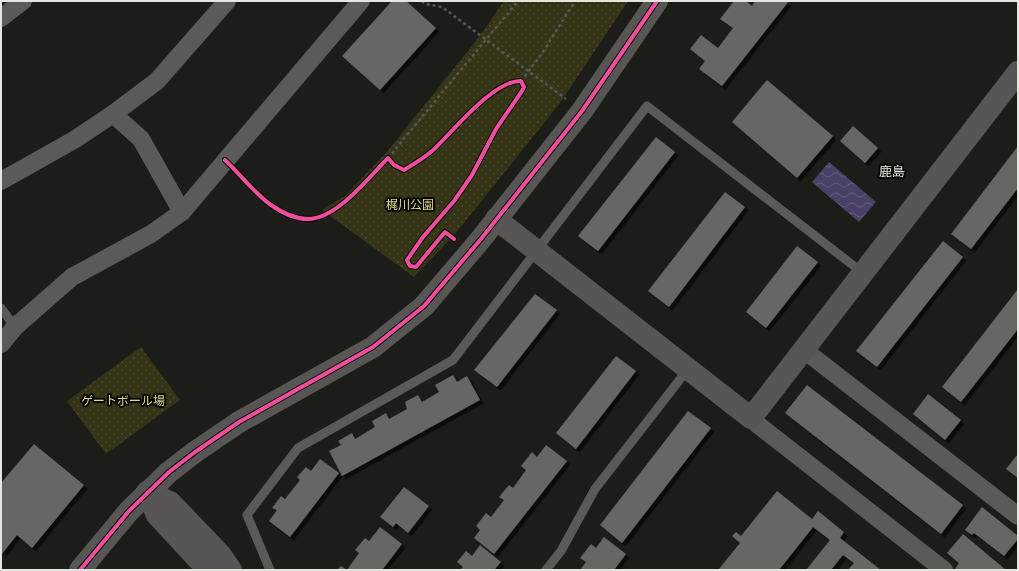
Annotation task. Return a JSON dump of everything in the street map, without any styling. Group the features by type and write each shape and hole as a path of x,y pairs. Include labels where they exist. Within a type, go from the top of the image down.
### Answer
{"street":[{"path":"1,181 74,140 114,114 157,81 227,1"},
{"path":"1,344 15,328 72,278 151,234 182,212 361,1"},
{"path":"80,570 110,533 147,492 169,472 215,437 373,347 424,306 582,111 657,1"},
{"path":"751,418 1018,72"},
{"path":"114,114 141,139 182,212"},
{"path":"496,219 944,570"},
{"path":"804,350 1018,516"},
{"path":"147,492 157,515 208,570"},
{"path":"147,492 170,502 220,554 231,570"}],"lane":[{"path":"270,570 247,515 298,448 453,360 647,106 863,274"},
{"path":"1,308 15,328"},
{"path":"546,570 561,551 595,489 688,369"}],"path":[{"path":"422,1 425,4 442,7 566,99"},
{"path":"383,163 390,160 518,1"},
{"path":"514,81 521,81 529,72 575,1"},
{"path":"521,81 524,87"}],"green space":[{"name":"梶川公園","path":"504,1 628,1 560,103 455,234 414,277 322,210 345,196 386,153 479,37"},
{"name":"ゲートボール場","path":"141,347 180,400 106,454 67,401"}],"water":[{"path":"829,162 876,202 859,222 812,182"}],"building":[{"path":"392,1 406,1 436,28 380,90 342,56"},
{"path":"734,1 746,1 752,6 755,1 789,1 722,86 699,69 705,61 690,49 701,35 718,48 733,28 720,19"},
{"path":"767,80 833,136 797,178 732,122"},
{"path":"853,126 878,148 865,163 840,141"},
{"path":"656,137 675,152 598,251 578,236"},
{"path":"1018,146 1018,188 971,249 951,234"},
{"path":"725,192 745,207 669,307 648,291"},
{"path":"943,241 963,257 877,367 856,351"},
{"path":"797,246 818,262 766,328 746,312"},
{"path":"1018,289 1018,329 961,402 942,387"},
{"path":"535,294 557,310 497,387 474,370"},
{"path":"616,356 636,371 576,449 556,433"},
{"path":"453,375 457,382 467,376 480,400 342,476 329,451 341,445 338,441 352,433 355,439 375,427 372,421 386,413 389,419 407,409 405,402 418,395 422,402 439,392 435,385"},
{"path":"807,385 963,505 941,534 785,413"},
{"path":"928,394 961,420 945,440 913,414"},
{"path":"688,411 711,428 622,543 600,525"},
{"path":"34,444 84,485 32,548 17,535 1,555 1,483"},
{"path":"546,445 567,461 494,554 474,538 480,530 476,526 486,513 491,517 504,500 499,497 509,485 513,488 526,470 521,466 532,452 537,457"},
{"path":"1018,454 1018,478 1006,469"},
{"path":"320,459 339,473 290,537 269,521 277,510 272,508 281,496 285,499 300,480 297,477 306,467 311,471"},
{"path":"404,487 429,506 408,533 396,523 393,527 380,517"},
{"path":"777,491 812,519 818,511 844,532 840,538 881,570 848,570 854,563 843,555 831,570 806,570 830,540 813,527 779,570 718,570 740,543 732,536 736,532 741,536"},
{"path":"982,507 1018,536 1018,539 1004,556 974,533 972,535 965,530"},
{"path":"380,527 402,544 382,570 347,570 359,553 355,550 365,538 369,541"},
{"path":"963,534 1006,570 956,570 955,569 959,563 947,553"},
{"path":"604,537 626,554 614,570 580,570 586,562 580,558 591,544 596,548"},
{"path":"480,545 501,562 494,570 460,570 463,567 457,562 466,551 472,556"},
{"path":"341,566 347,570 337,570"}],"cycle path":[{"path":"80,570 129,511 169,472 195,452 239,422 373,347 424,306 481,239 582,111 657,1"},
{"path":"225,160 259,195 275,208 288,215 298,218 308,219 319,217 330,212 352,196 388,158 394,165 404,170 432,151 486,98 498,89 510,83 521,81 524,87 522,91 496,129 472,175 454,201 423,237 407,260 410,266 416,267 445,232 454,239"}],"district":[{"name":"鹿島","path":"892,171"}]}
